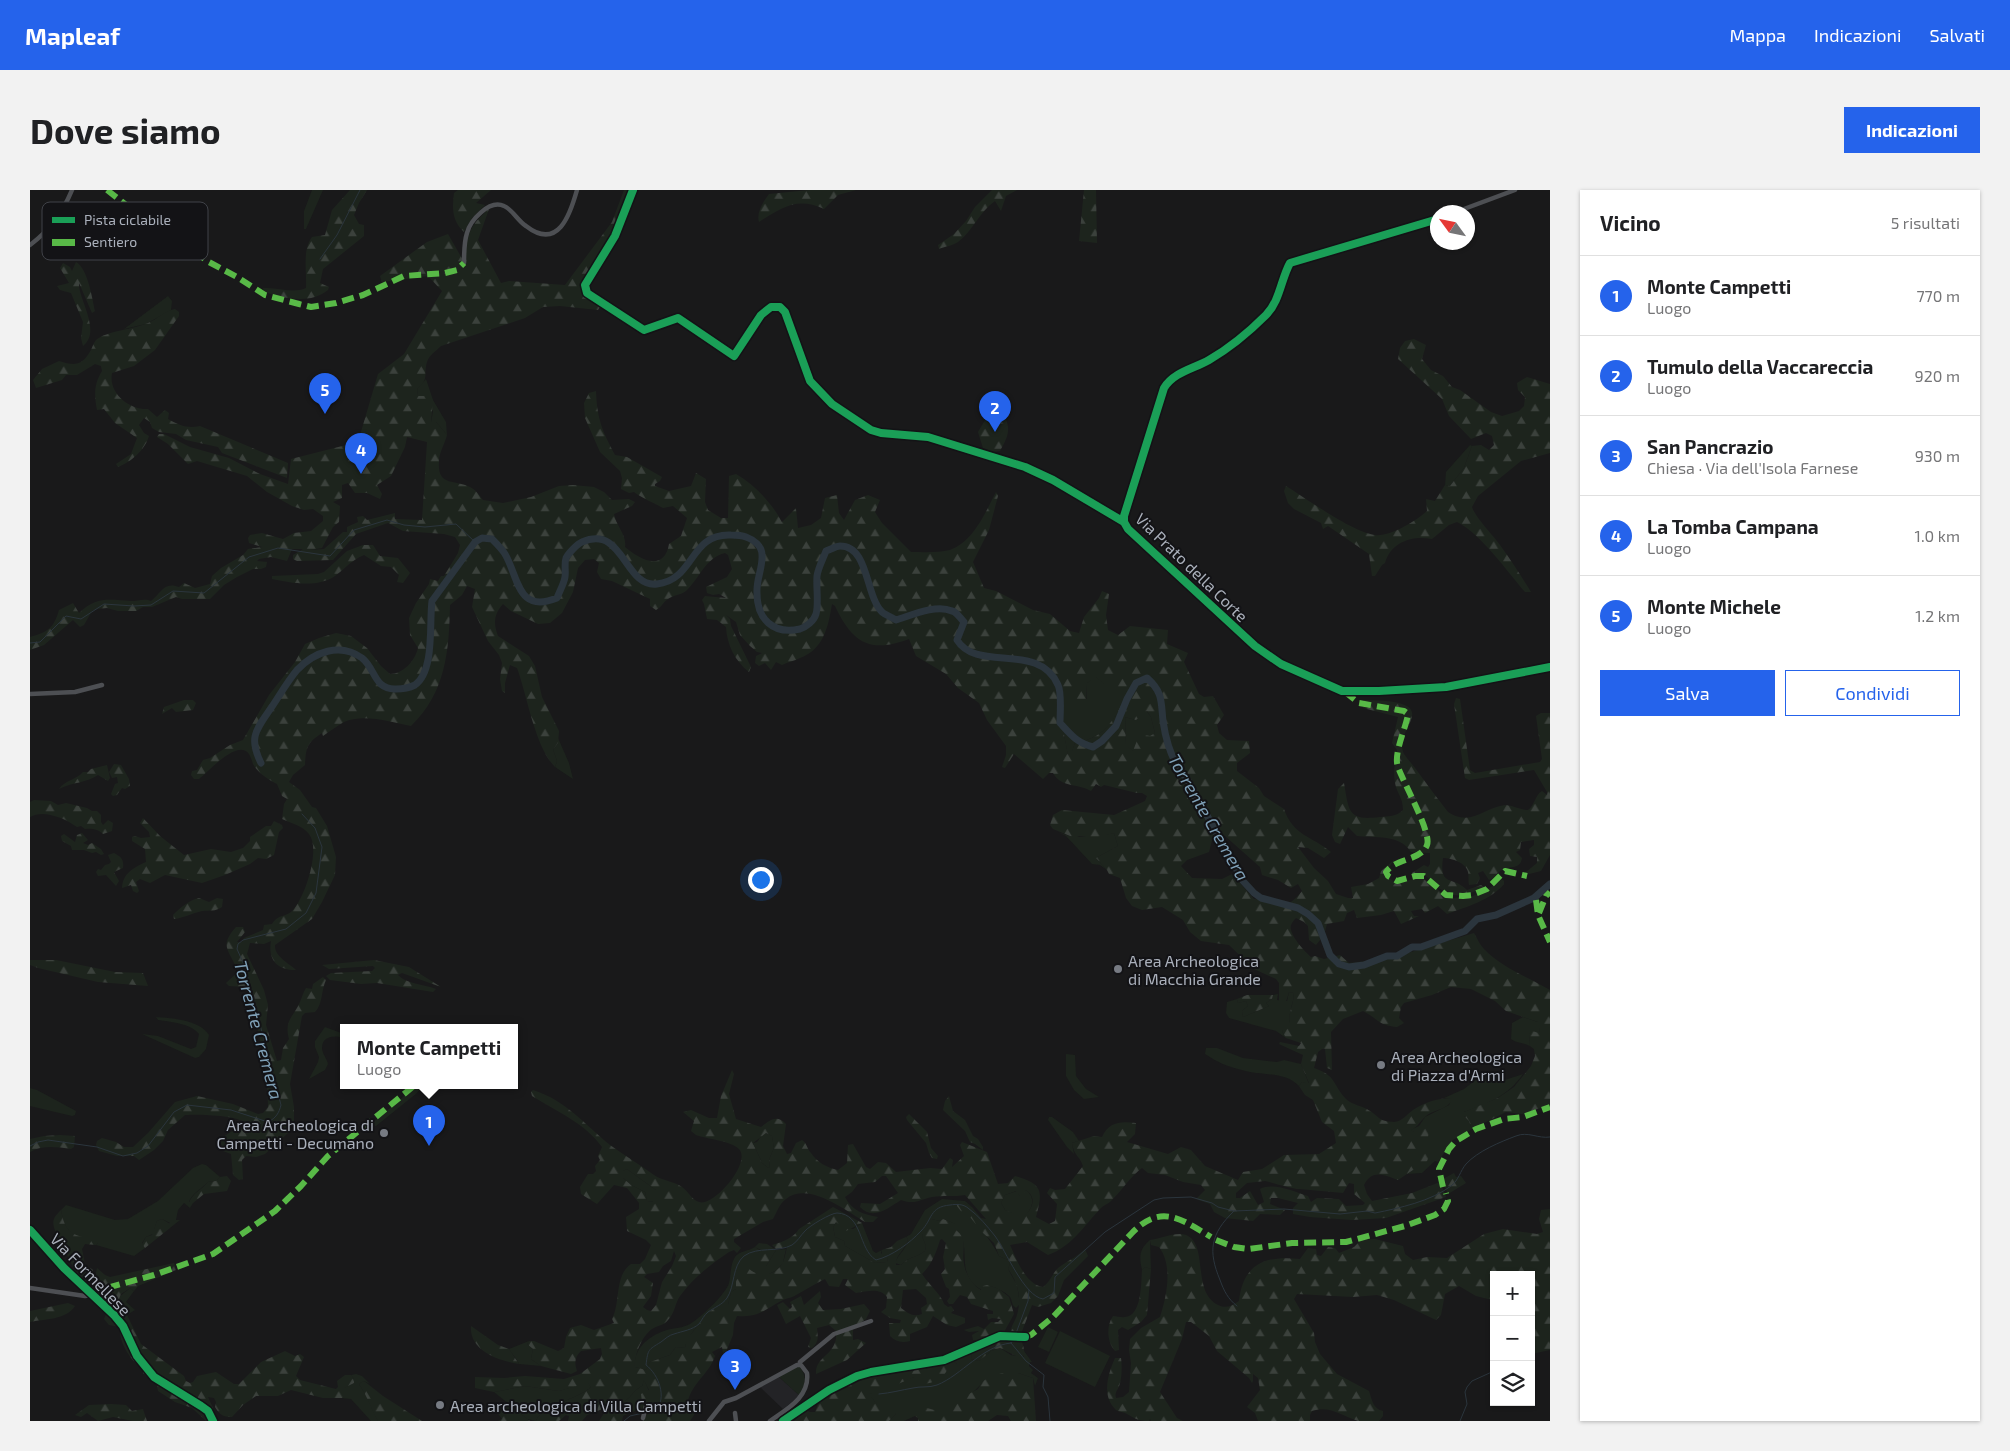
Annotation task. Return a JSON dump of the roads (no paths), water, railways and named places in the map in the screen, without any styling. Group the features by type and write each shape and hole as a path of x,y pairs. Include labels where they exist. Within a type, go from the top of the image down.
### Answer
{"street":[{"path":"66,202 72,190"},
{"path":"464,263 467,230 474,220 486,209 499,204 505,206 524,225 534,232 544,235 558,230 565,224 577,190"},
{"path":"633,190 616,236 585,284 588,293 621,317 644,330 678,318 734,356 761,315 771,307 780,307 785,312 810,381 832,404 871,430 881,433 928,437 1025,467 1053,480 1124,522"},
{"path":"1475,205 1516,190"},
{"name":"Via Prato della Corte","path":"1430,221 1290,263 1278,294 1267,314 1210,360 1169,380 1160,402 1124,522 1130,531 1255,646 1281,664 1342,691 1379,691 1446,686 1550,667"},
{"path":"30,245 42,234"},
{"path":"30,694 75,692 102,685"},
{"name":"Via Formellese","path":"30,1230 64,1268 114,1315 123,1326 138,1356 154,1377 208,1411 213,1421"},
{"path":"30,1288 85,1296 92,1295"},
{"path":"800,1362 834,1334 871,1321"},
{"path":"783,1421 829,1390 854,1377 871,1372 944,1360 997,1337 1025,1337"},
{"path":"709,1421 724,1402 736,1398 801,1365 807,1373 805,1390 793,1404 770,1421"},
{"path":"644,1417 645,1408"},
{"path":"735,1412 736,1421"}],"waterway":[{"path":"320,259 337,235 360,190"},
{"path":"30,643 40,642 66,616 81,619 104,604 151,605 173,591 204,593 249,557 278,548 330,556 354,530 387,520 404,525 425,527 456,524 475,542"},
{"name":"Torrente Cremera","path":"261,763 255,748 257,730 297,670 311,658 336,650 354,653 367,663 379,683 383,686 399,689 415,685 426,669 430,646 432,601 475,542 482,538 492,539 505,554 521,591 534,601 544,602 557,598 564,580 566,558 582,542 596,539 607,542 615,548 637,577 646,583 657,584 669,581 679,574 707,541 717,536 738,535 752,540 761,549 762,560 757,588 758,602 763,617 768,623 782,630 790,630 800,629 812,621 817,610 819,567 826,551 838,546 849,548 862,562 872,595 885,614 896,620 931,609 946,609 957,614 964,622 957,640 966,650 979,655 1023,660 1037,664 1049,672 1059,689 1060,723 1075,738 1087,745 1093,747 1102,741 1116,726 1136,683 1147,678 1159,693 1170,752 1243,881 1261,898 1298,908 1308,914 1318,923 1330,955 1339,964 1349,967 1364,965 1387,956 1397,956 1412,947 1421,947 1465,931 1477,919 1496,915 1534,898 1550,884"},
{"name":"Torrente Cremera","path":"30,1146 48,1140 97,1147 123,1156 137,1153 148,1146 174,1112 187,1105 231,1110 268,1122 277,1115 281,1105 245,967 237,949 238,944 243,940 286,929 306,913 316,893 322,847 315,828 302,814"},
{"path":"647,1413 656,1411 661,1399 658,1380 646,1365 648,1353 651,1349 670,1335 696,1326 707,1313 721,1304 730,1293 737,1265 744,1256 755,1251 780,1249 792,1245 811,1226 825,1217 837,1213 852,1219 870,1255 876,1260 894,1252 917,1236 938,1208 953,1205 964,1206 972,1211 995,1236 1022,1282 1036,1296 1043,1299 1054,1293 1055,1277 1105,1232 1154,1200 1191,1197 1234,1211 1284,1209 1340,1214 1367,1211 1375,1213 1415,1203 1443,1191 1454,1184 1471,1159 1503,1141 1520,1135 1550,1137"},
{"path":"1234,1211 1220,1227 1216,1235 1213,1251 1216,1270 1223,1288 1237,1306"},
{"path":"1015,1336 1028,1301 1029,1290"},
{"path":"879,1394 937,1385 955,1375 981,1355 991,1349 1011,1343 1013,1339"},
{"path":"1011,1343 1026,1361 1044,1375 1043,1387 1048,1397 1050,1421"},
{"path":"1460,1421 1467,1404 1465,1392 1467,1387 1472,1381 1490,1373"},
{"path":"624,1421 630,1416 643,1413"}],"place":[{"name":"Monte Michele","path":"325,414"},
{"name":"Tumulo della Vaccareccia","path":"995,432"},
{"name":"La Tomba Campana","path":"361,474"},
{"name":"Area Archeologica di Macchia Grande","path":"1118,969"},
{"name":"Area Archeologica di Piazza d'Armi","path":"1381,1065"},
{"name":"Area Archeologica di Campetti - Decumano","path":"384,1133"},
{"name":"Monte Campetti","path":"429,1146"},
{"name":"San Pancrazio","path":"735,1390"},
{"name":"Area archeologica di Villa Campetti","path":"440,1405"}]}
